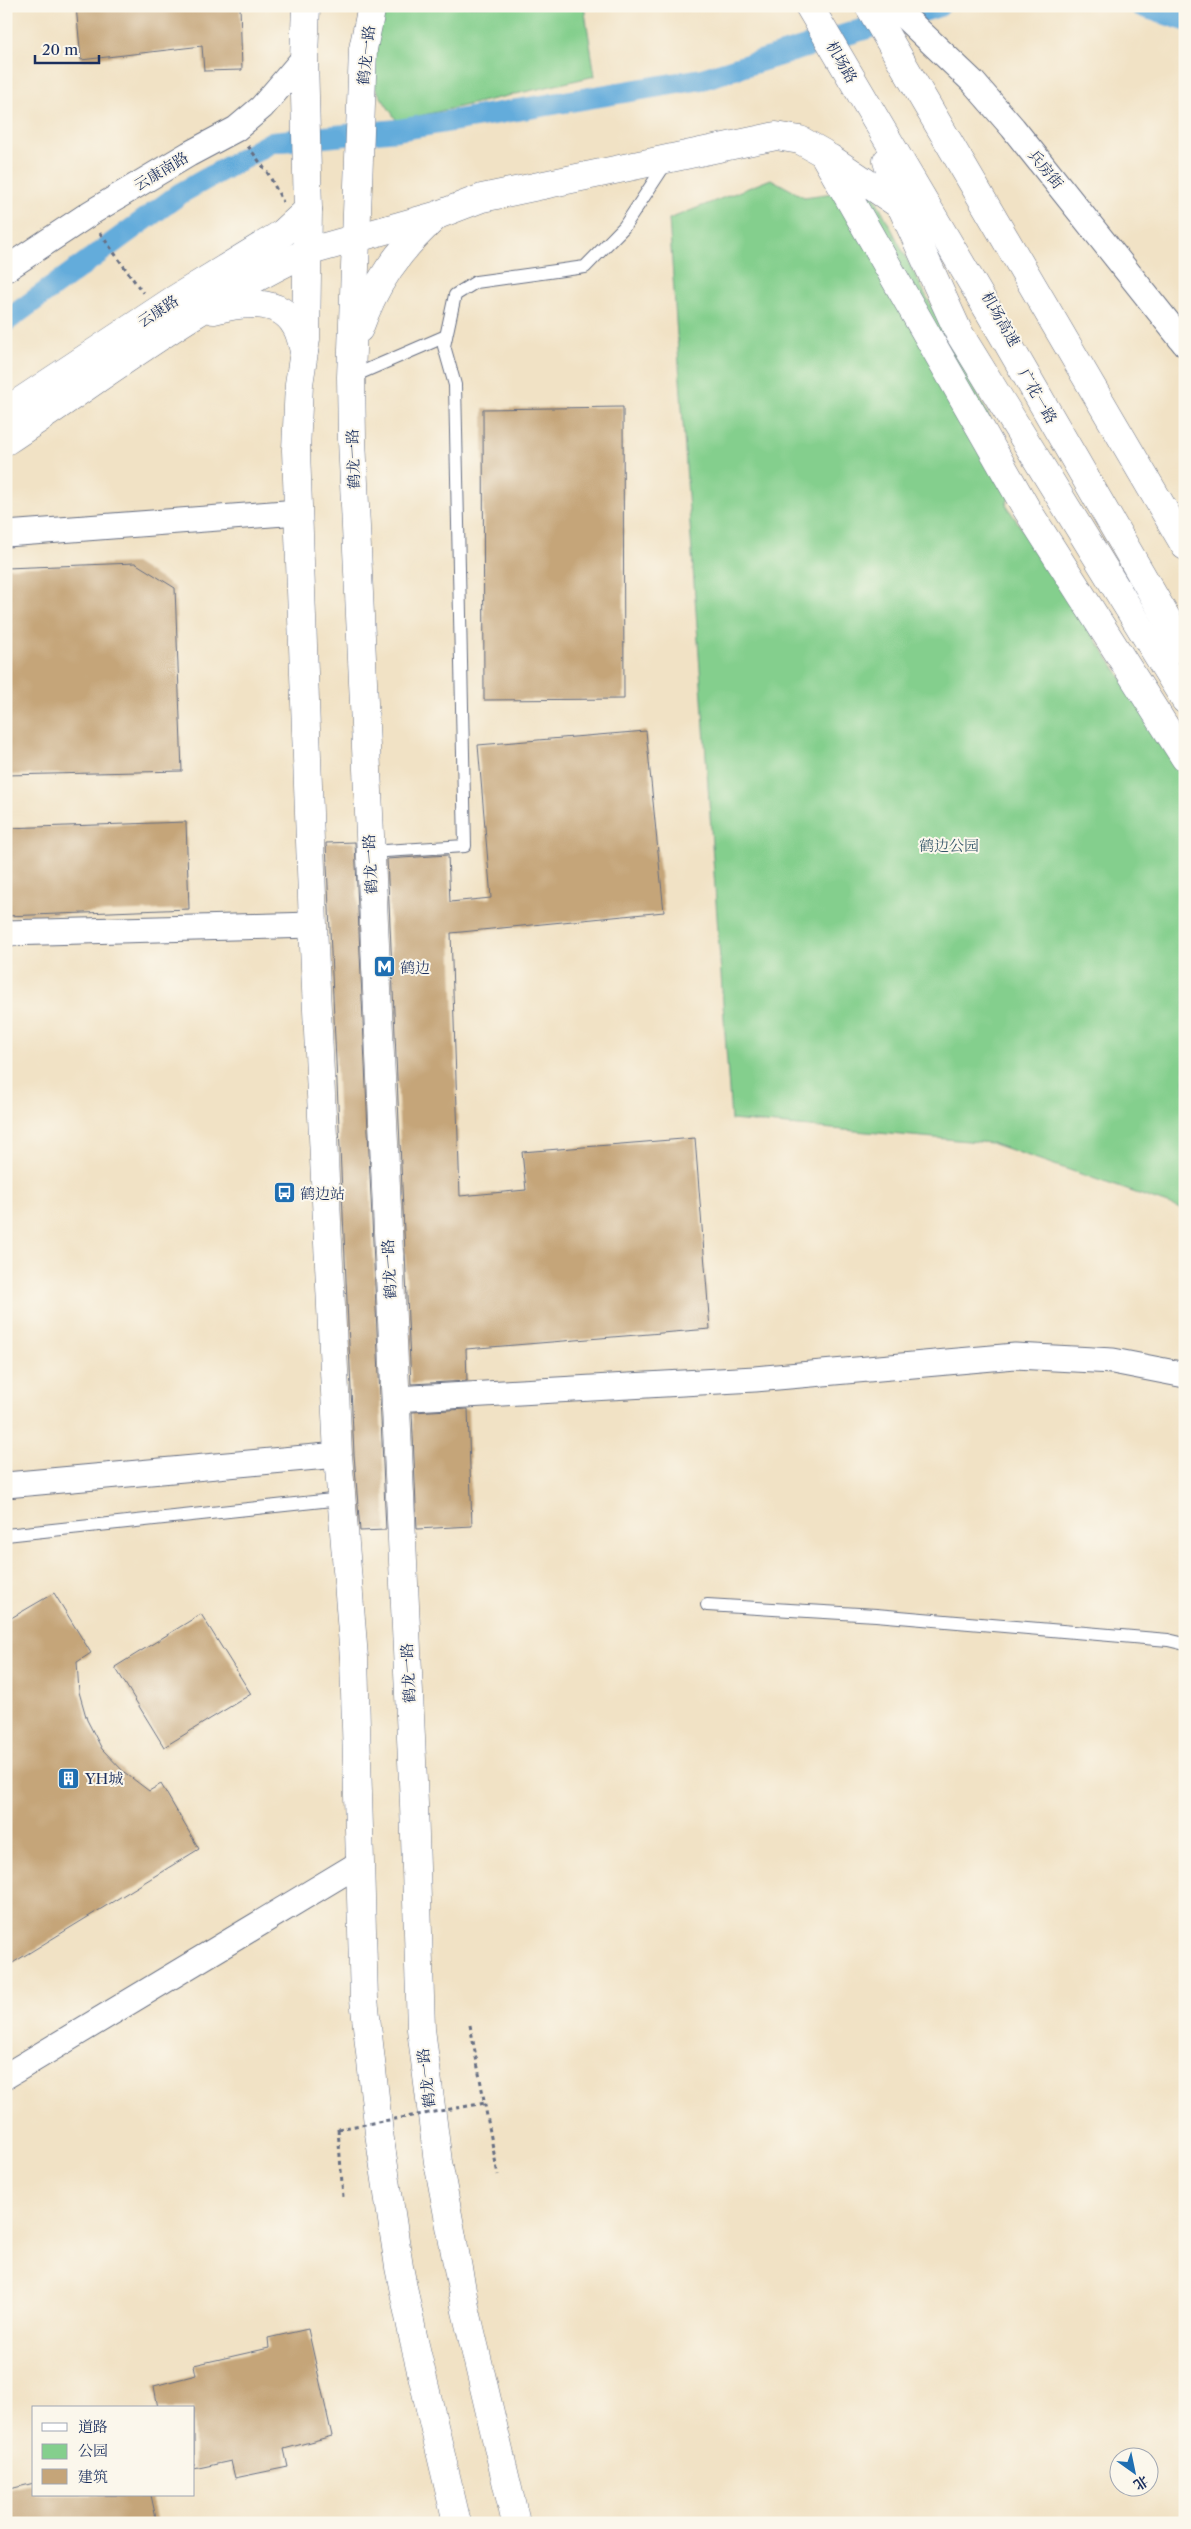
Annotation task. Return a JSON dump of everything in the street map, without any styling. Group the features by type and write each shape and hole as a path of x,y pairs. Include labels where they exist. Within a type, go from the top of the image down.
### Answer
{"main road":[{"path":"306,6 304,58 308,210 304,351 296,423 298,512 313,924 338,1455 354,1658 364,1999 388,2195 414,2341 457,2523"},
{"name":"鹤龙一路","path":"372,6 363,50 352,368 369,852 414,1804 418,1967 424,2066 438,2162 466,2311 516,2523"},
{"name":"机场路","path":"809,6 874,118"},
{"name":"机场高速","path":"819,6 1185,631"},
{"path":"869,6 1185,546"},
{"path":"888,6 929,55 1185,516"},
{"path":"874,118 901,206 959,333 1185,700"},
{"name":"广花一路","path":"874,118 1007,342 1185,650"},
{"name":"云康路","path":"6,441 198,314 271,269 307,252 435,216 482,198 776,136 800,140 823,152 901,206"},
{"path":"823,152 1026,508 1185,758"},
{"name":"云康路","path":"6,411 156,312 283,233 308,210"},
{"path":"352,368 355,340 364,316 388,266 408,242 435,216"},
{"path":"198,314 239,304 274,308 287,316 296,325 304,351"}],"street":[{"name":"兵房街","path":"893,6 929,55 973,82 1014,128 1185,344"},
{"name":"云康南路","path":"6,269 189,154 236,129 262,106 304,58"},
{"path":"6,534 298,512"},
{"path":"6,933 313,924"},
{"path":"395,1399 755,1379 1015,1356 1113,1361 1185,1375"},
{"path":"6,1484 338,1455"},
{"path":"6,2076 360,1863"}],"lane":[{"path":"369,852 465,846 455,385 444,346 455,295 476,282 585,267 624,227 669,160"},
{"path":"352,368 446,336"},
{"path":"6,1535 341,1499"},
{"path":"707,1605 876,1614 1168,1640 1185,1644"}],"path":[{"path":"243,138 269,175"},
{"path":"88,216 156,312"},
{"path":"470,2025 498,2175"},
{"path":"343,2197 338,2129 485,2103"}],"green space":[{"path":"368,6 584,6 595,76 397,121 373,85"},
{"name":"鹤边公园","path":"771,179 804,197 870,188 1019,474 1006,505 1185,773 1185,1210 991,1143 731,1120 669,219"}],"building":[{"path":"76,6 240,6 242,70 204,71 202,46 81,60"},
{"path":"623,407 624,699 484,700 483,409"},
{"path":"135,563 175,588 182,771 6,775 6,568"},
{"path":"646,731 664,912 451,933 460,1196 526,1190 522,1152 695,1138 710,1329 466,1349 467,1381 411,1384 387,859 448,855 450,902 491,898 478,745"},
{"path":"186,822 189,909 6,916 6,828"},
{"path":"355,842 386,1530 360,1531 354,1454 326,843"},
{"path":"468,1409 472,1526 417,1529 412,1412"},
{"name":"YH城","path":"54,1593 91,1653 77,1662 79,1692 87,1720 102,1749 124,1772 149,1791 161,1784 199,1849 6,1967 6,1621"},
{"path":"201,1614 251,1694 164,1747 115,1667"},
{"path":"308,2329 332,2436 284,2449 288,2467 235,2478 231,2461 195,2469 195,2406 158,2406 154,2386 196,2375 194,2365 269,2348 268,2338"},
{"path":"32,2484 32,2496 151,2496 157,2523 6,2523 6,2490"}],"waterway":[{"path":"6,321 181,193 272,142 398,130 702,79 939,6"},
{"path":"1141,6 1185,20"}],"place":[{"name":"鹤边","path":"384,967"},
{"name":"鹤边站","path":"284,1193"},
{"name":"YH城","path":"69,1778"}]}
